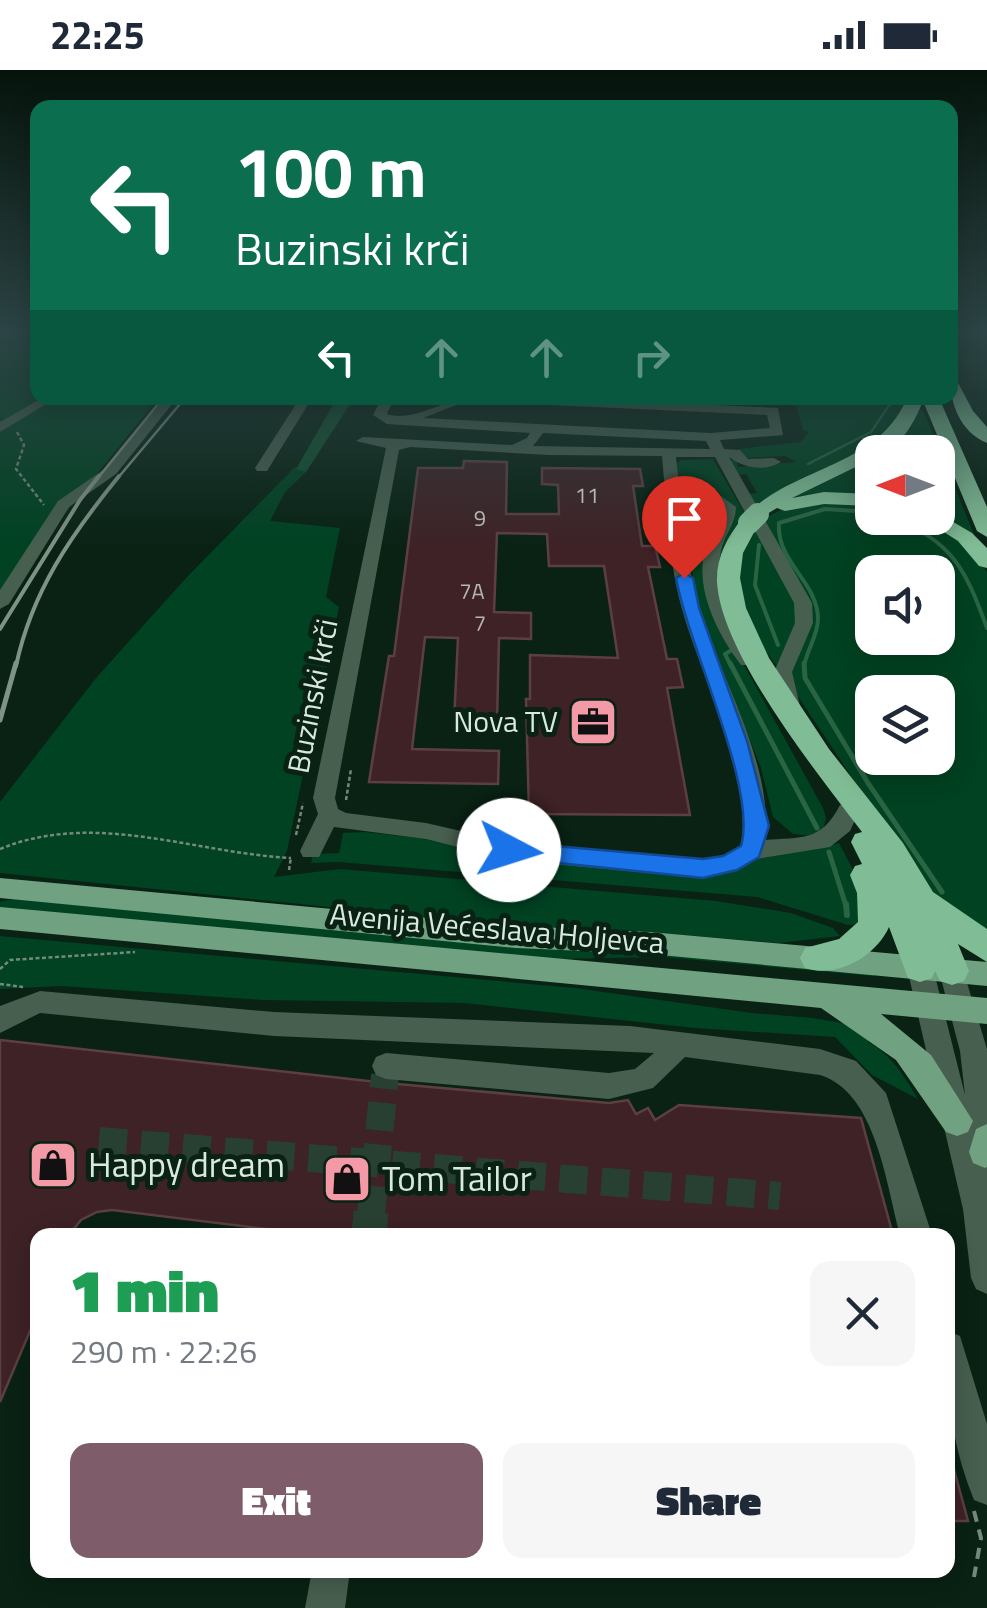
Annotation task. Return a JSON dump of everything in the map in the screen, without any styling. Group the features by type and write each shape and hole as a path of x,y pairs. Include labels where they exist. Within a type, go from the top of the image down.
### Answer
{"highway":[{"path":"960,403 987,438"},
{"path":"911,405 904,424 889,440 776,498 754,518 730,562 730,588 739,618 772,680 834,778 890,889 920,968"},
{"path":"933,405 987,531"},
{"path":"952,405 987,483"},
{"path":"754,518 813,498 855,499"},
{"path":"955,531 987,561"},
{"path":"834,778 878,830 912,883 930,915 952,971"},
{"path":"817,958 851,950 868,937 876,921 876,899 860,858 854,822"},
{"path":"912,883 950,922 987,948"}],"main road":[{"name":"Avenija Većeslava Holjevca","path":"0,888 516,937 650,943 987,974"},
{"name":"Avenija Većeslava Holjevca","path":"0,918 976,1010"},
{"path":"806,993 868,1020 900,1041 927,1072 956,1122"}],"street":[{"path":"4,426 38,405"},
{"path":"0,604 63,504 112,471 165,405"},
{"path":"262,468 302,405"},
{"path":"386,405 382,418 582,450 669,454 721,448 778,432 774,412 630,405"},
{"path":"408,422 414,415 446,405"},
{"path":"363,441 399,445 506,447 538,442 721,448 744,463 774,462"},
{"path":"506,447 538,442"},
{"name":"Buzinski krči","path":"399,445 390,453 324,798 329,814 342,821 426,831 509,850 685,867 717,867 751,851 805,844"},
{"path":"721,448 803,603 804,623 782,672 791,710"},
{"path":"669,454 690,608 736,741 754,809 758,835 751,851"},
{"path":"674,485 724,502 730,512 713,550 716,600 742,654 772,680"},
{"path":"677,508 702,496"},
{"path":"754,809 780,832 805,844 821,842 854,822"},
{"path":"299,850 329,814"},
{"path":"920,968 978,1210 987,1278"},
{"path":"952,971 976,1010 974,1051 986,1161 978,1210"},
{"path":"0,1022 19,1008 40,1002 274,1024 680,1043 820,1062 846,1070 876,1102 914,1228"},
{"path":"389,1027 385,1070 609,1086 638,1084 652,1076 680,1043"},
{"path":"955,1372 984,1471"},
{"path":"324,1608 330,1578"}],"path":[{"path":"4,426 20,434 24,445 16,469 53,518"},
{"path":"289,870 299,850 302,809"},
{"path":"0,849 68,832 108,832 299,850"},
{"path":"0,970 10,960 134,952"}],"green space":[{"path":"0,403 152,405 0,594"},
{"path":"333,405 349,405 306,472 296,469"},
{"path":"796,405 907,405 885,435 855,435 855,456 756,506 747,494 757,493 746,474 737,475 729,464 736,456 738,467 796,462 785,456 746,458 738,449 801,442 809,432 803,430"},
{"path":"920,409 933,435 903,435"},
{"path":"713,459 746,516 722,599 720,549 735,507 725,499 680,485 677,464 681,460"},
{"path":"855,466 855,495 791,497"},
{"path":"295,467 306,472 285,492 270,521 340,528 326,597 339,607 313,732 296,733 293,745 309,746 287,851 274,877 340,869 716,901 791,913 833,928 840,936 779,943 624,930 543,929 0,873 0,802 96,678 187,577"},
{"path":"955,488 975,537 955,526"},
{"path":"855,500 855,535 955,534 987,572 987,933 925,887 795,692 789,677 808,631 762,520 786,507"},
{"path":"697,501 722,509 717,526 719,620 823,808 823,831 813,836 793,834 773,817 761,768 696,603 684,509"},
{"path":"754,528 796,600 798,622 777,666 746,615 738,585 740,557"},
{"path":"343,833 420,838 472,850 714,875 760,857 839,843 860,883 862,924 848,925 757,897 339,862 311,863 313,854 339,853"},
{"path":"15,899 537,949 625,951 873,972 874,976 663,957 558,959 0,909 0,902"},
{"path":"0,936 575,988 847,1024 872,1035 868,1042 891,1060 918,1099 872,1075 835,1037 695,1028 464,1003 264,1000 61,986 0,989"}],"building":[{"path":"464,461 507,462 506,514 559,514 558,485 542,484 542,468 640,469 643,486 633,486 642,546 655,546 660,567 648,567 667,659 677,659 683,687 667,688 690,815 529,814 526,699 530,699 530,655 618,658 604,566 549,566 547,534 497,533 494,612 531,613 531,639 499,638 497,722 454,722 458,638 425,637 412,749 499,751 498,784 369,782 389,656 394,656 418,468 463,468"},
{"path":"0,1040 386,1083 609,1103 628,1100 636,1114 648,1108 655,1120 679,1105 861,1118 891,1228 258,1228 112,1210 97,1212 75,1228 30,1228 30,1331 0,1402"},
{"path":"955,1473 968,1521 955,1521"}],"waterway":[{"path":"808,464 871,432 889,405"},
{"path":"804,666 818,625 816,606 784,549 779,523 825,509 855,511"},
{"path":"927,535 955,560 987,628"},
{"path":"759,545 755,585 778,645"},
{"path":"731,666 725,654 732,650"},
{"path":"730,663 817,828"},
{"path":"804,666 805,678 868,783 942,892"},
{"path":"829,852 846,906"},
{"path":"846,904 847,915"}],"tunnel":[{"path":"376,1163 385,1075"},
{"path":"99,1141 376,1163"},
{"path":"371,1214 376,1163"},
{"path":"376,1163 780,1196"},
{"path":"370,1228 371,1212"}],"railway":[{"path":"97,479 157,405"},
{"path":"117,479 179,405"},
{"path":"0,629 99,476"},
{"path":"16,666 43,588 85,520 119,476"},
{"path":"0,720 16,663"}],"place":[{"name":"Nova TV","path":"593,722"},
{"name":"Happy dream","path":"53,1165"},
{"name":"Tom Tailor","path":"347,1179"}],"route":[{"path":"509,850 703,868 729,864 751,851 758,826 736,741 690,608 684,578"}]}
